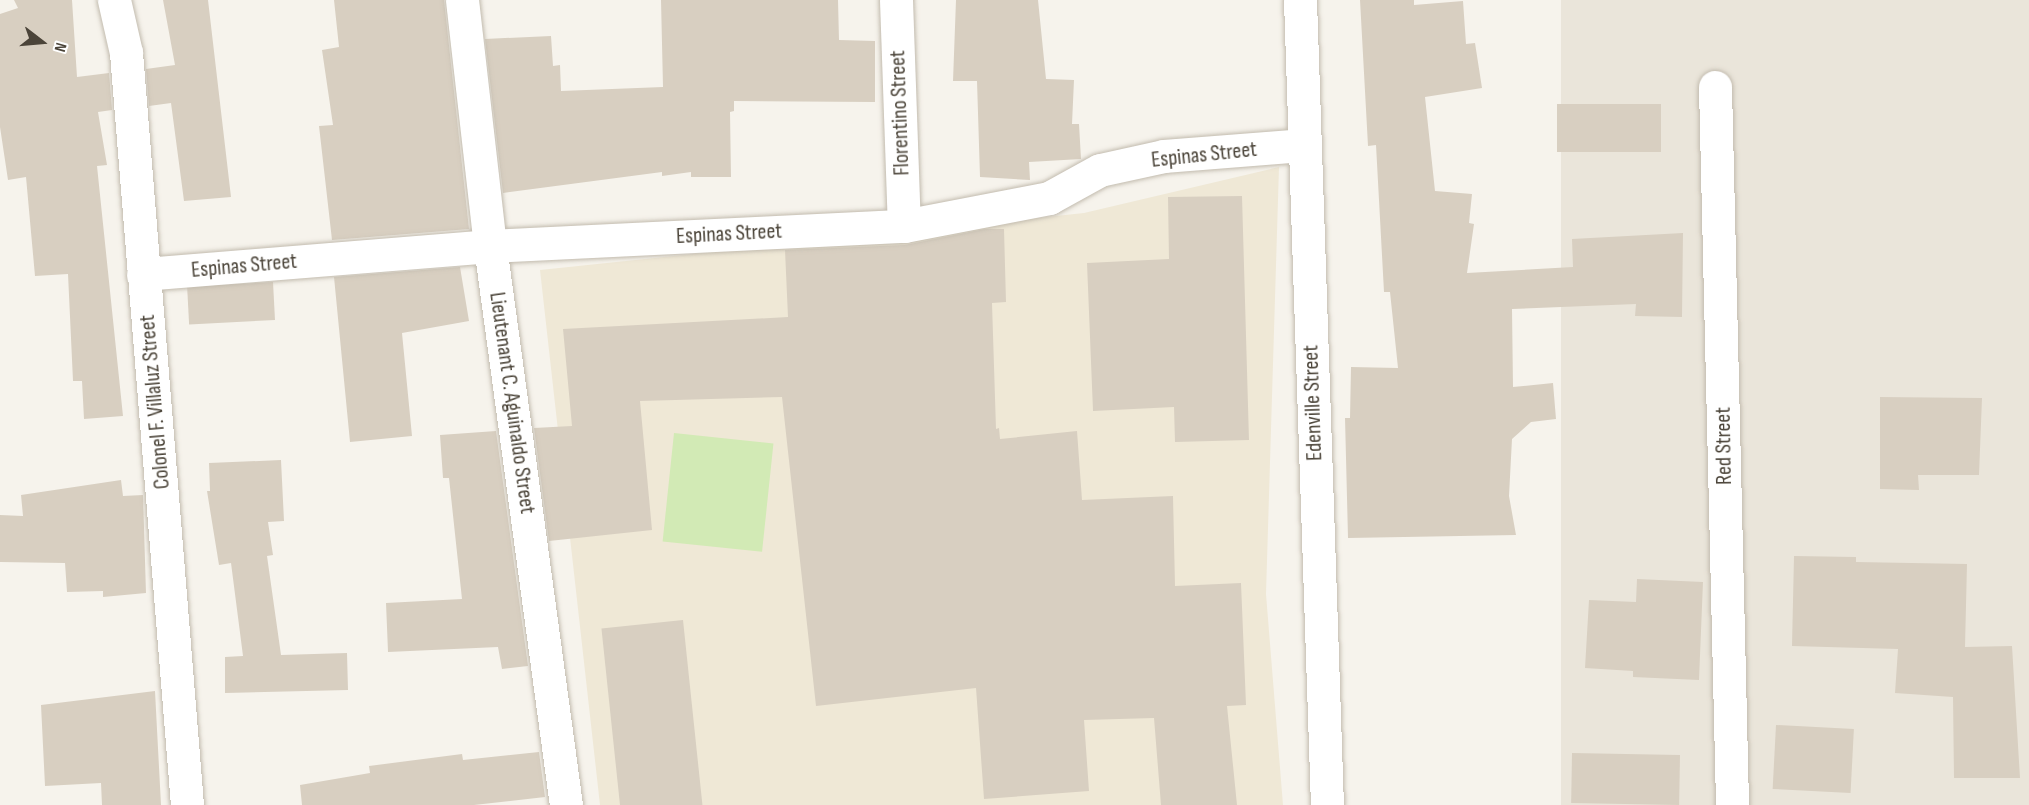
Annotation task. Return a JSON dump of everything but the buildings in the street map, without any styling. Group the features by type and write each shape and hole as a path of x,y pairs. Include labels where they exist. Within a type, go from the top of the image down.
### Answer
{"street":[{"name":"Colonel F. Villaluz Street","path":"114,0 126,53 187,805"},
{"name":"Lieutenant C. Aguinaldo Street","path":"462,0 490,246 566,805"},
{"name":"Florentino Street","path":"896,0 904,225"},
{"name":"Edenville Street","path":"1300,0 1327,805"},
{"name":"Red Street","path":"1715,87 1732,805"},
{"name":"Espinas Street","path":"143,274 490,246 904,225 1049,198 1100,170 1164,156 1305,145"}],"shaded area":[{"path":"1561,0 2029,0 2029,805 1561,805"},
{"path":"1279,167 1266,594 1283,805 600,805 540,270 1084,213"}],"green space":[{"path":"674,433 773,443 762,552 663,541"}]}
